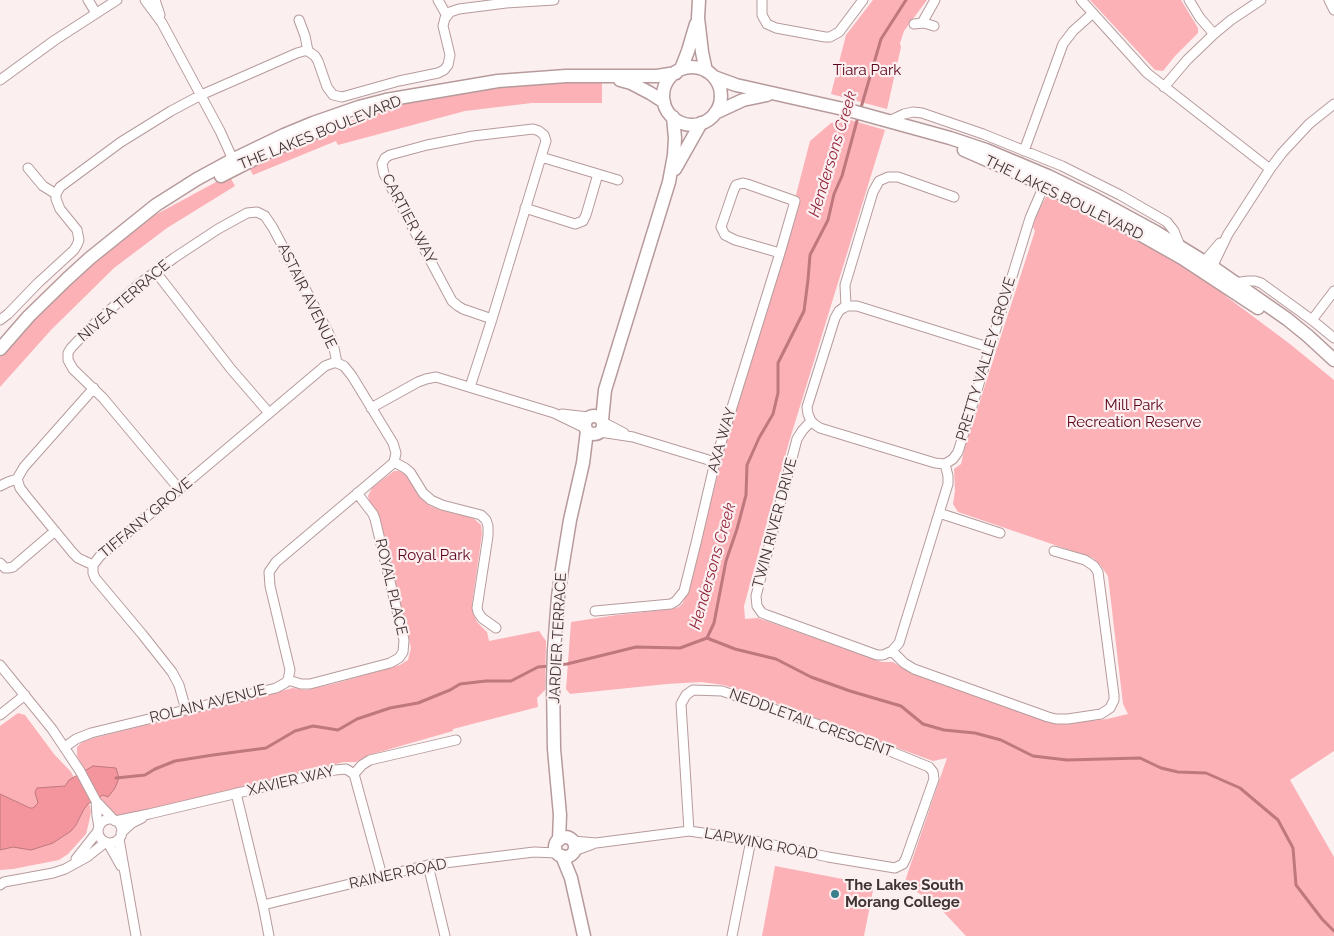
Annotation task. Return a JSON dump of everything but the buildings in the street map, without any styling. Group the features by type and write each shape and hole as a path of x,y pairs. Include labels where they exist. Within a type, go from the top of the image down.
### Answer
{"street":[{"path":"88,0 96,13"},
{"path":"0,80 96,13 114,2 125,0"},
{"path":"145,0 162,23 237,162"},
{"path":"155,0 162,23"},
{"path":"438,0 447,16"},
{"path":"300,20 306,36 308,51 318,61 330,92 333,95 347,96 444,70 450,61 450,55 443,26 445,18 450,12 459,9 506,3 554,0"},
{"path":"698,0 702,52 710,74 718,83 721,99 715,113 709,120 693,125 686,124 673,117 664,102 664,94 670,78 678,71 688,51 698,18"},
{"path":"762,0 762,15 764,21 770,26 825,38 839,32 863,0"},
{"path":"934,26 918,23 935,0"},
{"path":"1081,0 1142,68 1270,169"},
{"path":"1189,0 1195,12 1214,34"},
{"path":"1164,87 1187,60 1214,34 1261,0"},
{"path":"1329,0 1334,10"},
{"path":"1024,151 1063,44 1073,31 1093,13"},
{"path":"0,320 78,245 77,230 60,209 56,198 60,187 104,153 201,95 297,53 308,51"},
{"path":"678,71 690,67 698,68 710,74"},
{"name":"THE LAKES BOULEVARD","path":"0,349 67,279 122,232 237,162 414,95 498,81 566,76 656,76 678,71"},
{"name":"THE LAKES BOULEVARD","path":"710,74 736,85 852,111 922,131 978,157 1097,200 1180,246 1332,359"},
{"name":"THE LAKES BOULEVARD","path":"606,76 631,83 664,102"},
{"name":"THE LAKES BOULEVARD","path":"715,113 743,100 774,94"},
{"path":"1207,267 1208,257 1228,234 1270,169 1295,138 1334,104"},
{"name":"THE LAKES BOULEVARD","path":"889,121 904,114 922,113 983,134 1024,151 1090,180 1159,216 1171,225 1180,246"},
{"name":"JARDIER TERRACE","path":"584,936 565,847 554,749 553,682 558,597 570,520 583,463 669,182 675,146 673,117"},
{"name":"JARDIER TERRACE","path":"669,182 701,123"},
{"name":"CARTIER WAY","path":"492,319 458,306 452,301 384,174 382,164 388,156 394,153 434,143 498,132 533,129 544,135 546,141 541,157"},
{"path":"470,387 541,157 618,180"},
{"path":"28,168 43,186 56,194"},
{"path":"525,208 574,224 580,223 585,218 598,174"},
{"path":"846,306 845,285 874,192 880,181 888,177 898,177 954,197"},
{"name":"THE LAKES BOULEVARD","path":"1046,181 1120,223 1207,267"},
{"name":"PRETTY VALLEY GROVE","path":"945,464 953,459 958,452 1030,218 1046,181"},
{"name":"AXA WAY","path":"595,612 671,604 684,591 715,462 780,253 795,201 747,184 739,184 734,187 722,227 725,235 780,253"},
{"name":"NIVEA TERRACE","path":"180,490 94,388 70,366 67,357 69,350 105,314 174,258 242,215 252,212 261,214"},
{"name":"ASTAIR AVENUE","path":"261,214 265,216 272,228 327,330 333,343 337,362 347,369 394,444 396,453 394,462"},
{"path":"155,272 269,414"},
{"path":"1232,286 1248,280 1261,283 1334,338"},
{"path":"1312,320 1334,291"},
{"path":"990,348 858,306 846,306 839,311 835,318 808,406 808,414 811,421 820,428 935,463 945,464 948,484 899,643 892,652 914,669 1056,719 1068,719 1105,712 1113,704 1114,695 1098,572 1086,560 1054,550"},
{"name":"TIFFANY GROVE","path":"186,710 179,686 172,672 95,578 93,565 100,556 325,366 337,362"},
{"path":"371,408 418,382 431,377 440,377 715,462"},
{"path":"0,486 17,479 24,468 94,388"},
{"name":"TWIN RIVER DRIVE","path":"811,421 797,439 756,596 757,606 767,615 877,654 883,655 892,652"},
{"path":"288,680 290,670 270,586 269,572 276,562 394,462 410,472 423,493 431,500 442,505 477,514 486,520 488,536 477,608 482,618 496,628"},
{"path":"17,479 20,488 27,498 78,558 93,565"},
{"name":"ROYAL PLACE","path":"288,680 301,684 310,684 390,663 399,658 403,652 404,640 375,519 358,494"},
{"path":"939,513 1000,533"},
{"path":"0,563 4,568 13,567 55,531"},
{"path":"0,665 40,713 65,747 96,801 120,826 125,876 136,936"},
{"name":"ROLAIN AVENUE","path":"65,747 76,739 92,733 276,688 288,680"},
{"name":"NEDDLETAIL CRESCENT","path":"689,831 681,704 686,695 693,690 722,691 865,741 928,767 933,772 934,779 906,858 903,864 895,868"},
{"path":"0,715 25,695"},
{"name":"XAVIER WAY","path":"114,820 149,814 335,770 346,769 354,774 370,760 456,740"},
{"path":"354,774 382,876"},
{"path":"236,793 263,905 268,936"},
{"path":"96,801 100,838 107,842 114,842 120,836"},
{"name":"XAVIER WAY","path":"120,836 132,824 149,814"},
{"path":"70,867 83,852 103,821 114,820"},
{"name":"LAPWING ROAD","path":"565,847 689,831 751,840 828,857 895,868"},
{"path":"732,936 751,840"},
{"path":"0,885 4,882 59,872 96,851 107,842"},
{"path":"107,842 125,876"},
{"name":"RAINER ROAD","path":"263,905 428,865 565,847"},
{"path":"428,865 445,936"}],"green space":[{"name":"Tiara Park","path":"873,0 927,0 904,31 887,109 831,94 846,35"},
{"path":"1090,0 1181,0 1198,28 1198,33 1163,71 1155,70"},
{"path":"602,80 602,103 532,103 465,111 338,145 336,141 253,175 248,165 381,109 424,97 482,87 543,81"},
{"name":"Mill Park Recreation Reserve","path":"847,119 885,130 789,442 744,606 745,619 758,618 882,662 893,662 907,671 1046,721 1061,724 1107,719 1128,714 1123,704 1108,576 1101,566 1093,558 958,512 953,504 955,491 954,469 961,464 1035,231 1033,227 1037,213 1046,197 1052,195 1060,196 1210,280 1227,297 1334,380 1334,751 1290,780 1334,857 1334,936 966,936 936,904 904,884 947,758 933,761 724,685 701,682 570,694 566,689 571,622 672,609 679,607 683,603 727,438 799,206 796,195 810,141 831,123 843,122"},
{"path":"229,175 235,186 167,228 114,268 51,330 0,387 0,357 37,316 104,253 155,215"},
{"name":"Royal Park","path":"394,471 405,474 419,496 430,506 473,518 481,525 482,534 472,604 473,613 477,622 487,632 489,641 539,631 546,641 545,690 537,698 538,707 453,729 453,731 369,755 356,762 344,762 119,817 107,810 77,756 77,747 86,740 293,688 306,690 333,684 400,665 408,660 411,648 380,518 368,496 373,487"},
{"path":"18,713 25,715 54,754 71,772 90,806 91,812 86,834 68,854 59,860 0,870 0,726"},
{"path":"775,866 874,885 864,936 762,936"}],"shaded area":[{"path":"93,766 116,768 119,778 115,788 108,797 103,795 88,804 71,831 53,843 31,850 13,847 0,850 0,794 33,808 38,803 35,792 37,788 65,786 69,780"}],"waterway":[{"name":"Hendersons Creek","path":"860,111 881,39 906,0"},
{"name":"Hendersons Creek","path":"557,665 636,647 680,648 707,638 714,623 726,561 746,495 747,465 759,438 773,414 778,393 778,363 804,311 810,255 828,220 834,194 842,176 858,117"},
{"path":"707,638 735,649 776,659 811,677 901,706 923,724 944,730 975,733 1001,740 1033,756 1067,760 1140,758 1161,768 1178,772 1206,773 1240,788 1278,820 1293,848 1296,885 1322,919 1334,931"},
{"name":"Hendersons Creek","path":"116,778 145,775 175,761 266,748 295,731 313,726 338,730 357,719 390,708 418,703 460,684 511,681 538,667 550,666"}],"place":[{"name":"The Lakes South Morang College","path":"835,894"}]}
